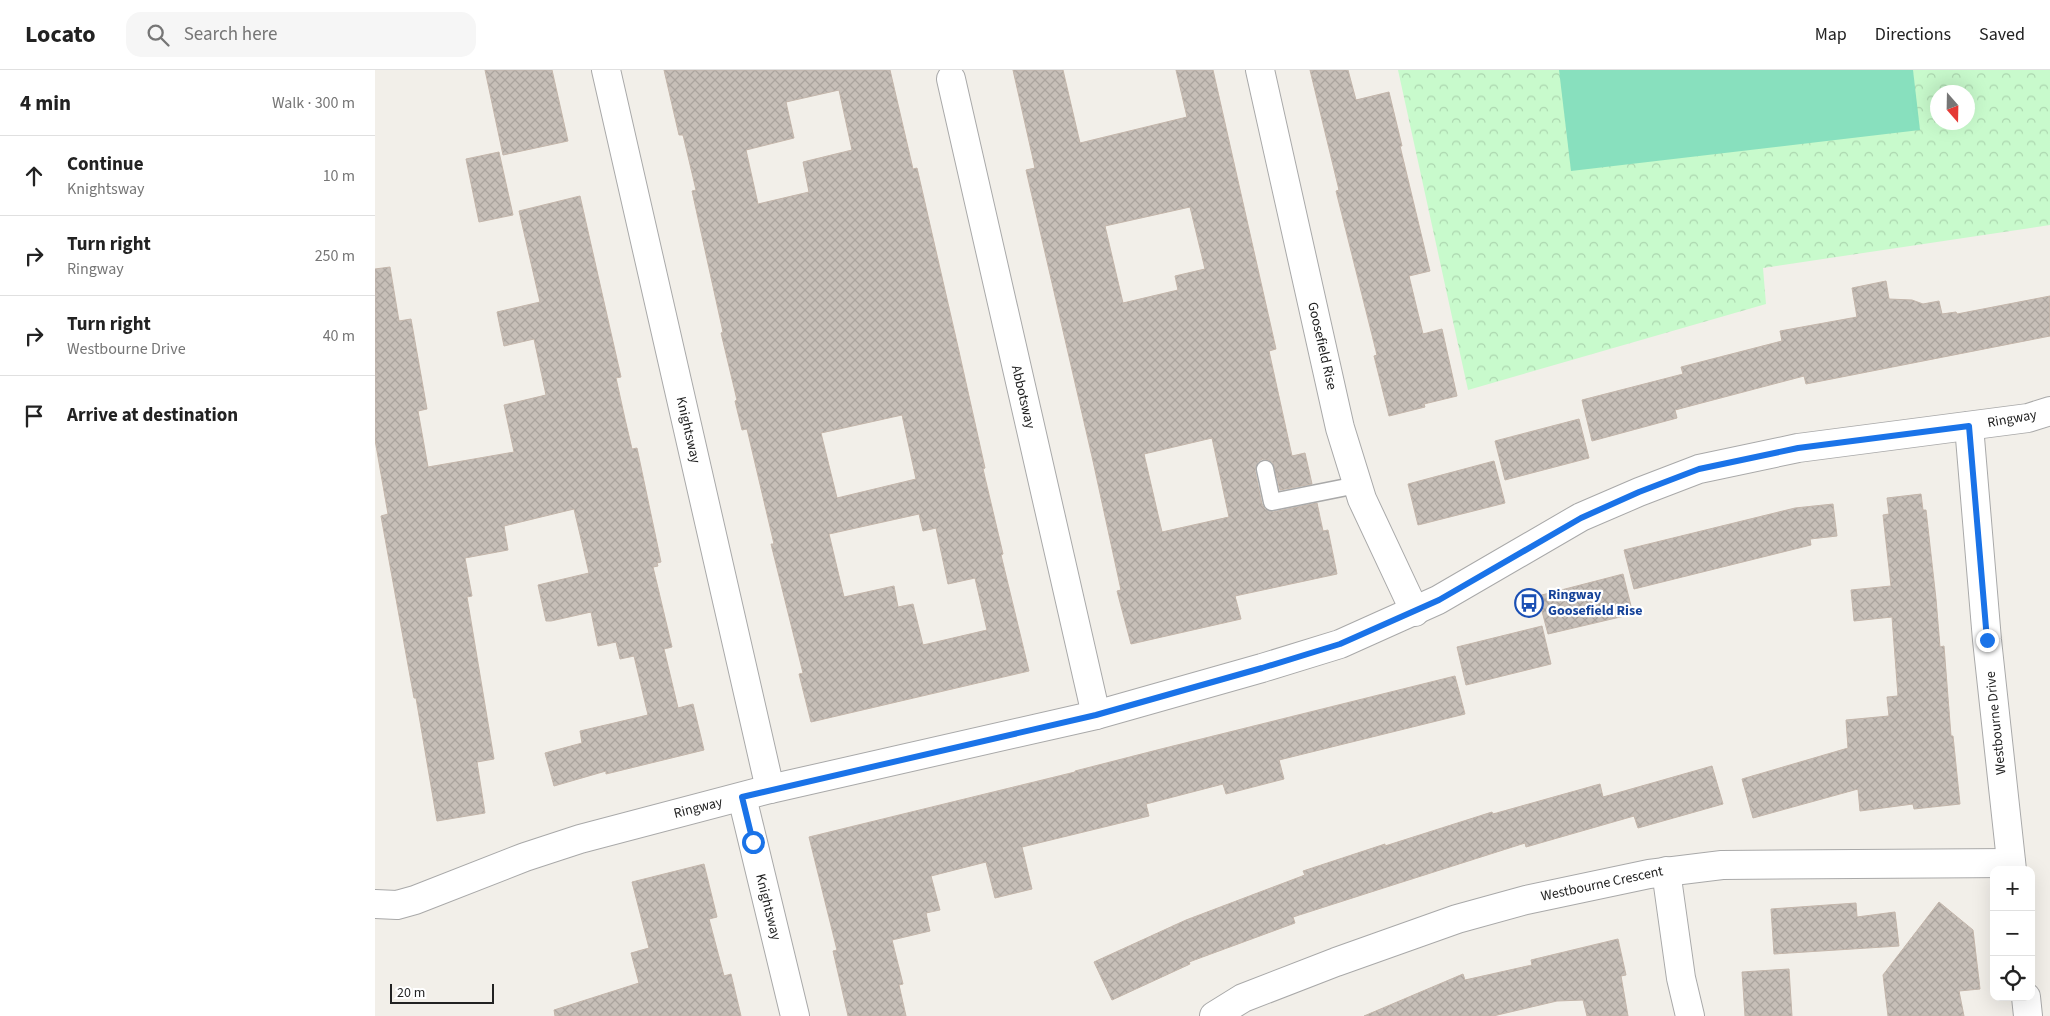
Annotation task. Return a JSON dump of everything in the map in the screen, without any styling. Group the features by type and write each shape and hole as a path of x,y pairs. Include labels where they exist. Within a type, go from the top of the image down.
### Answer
{"street":[{"name":"Knightsway","path":"606,70 770,789"},
{"name":"Goosefield Rise","path":"1260,70 1340,428 1362,498 1415,612"},
{"name":"Abbotsway","path":"951,79 1096,715"},
{"name":"Ringway","path":"375,904 397,904 415,900 525,857 580,839 770,789 1096,715 1340,644 1439,600 1581,518 1639,492 1699,469 1798,448 2028,418 2050,411"},
{"name":"Westbourne Drive","path":"1969,426 1987,640 2011,866"},
{"name":"Knightsway","path":"742,797 795,1016"},
{"name":"Westbourne Crescent","path":"1214,1016 1243,998 1336,962 1457,919 1526,900 1666,871 1721,866 1990,866"},
{"path":"1666,871 1681,978 1690,1016"},
{"path":"2026,1001 2028,1016"}],"lane":[{"path":"1265,469 1272,502 1357,485"}],"green space":[{"path":"1398,70 2050,70 2050,225 1763,268 1766,304 1468,390"},
{"path":"1559,70 1913,70 1920,130 1571,171"}],"building":[{"path":"485,70 552,70 568,141 503,155"},
{"path":"664,70 890,70 913,169 917,168 985,468 983,469 1003,554 1001,555 1029,671 811,722 799,674 803,673 771,544 774,544 747,429 742,430 735,401 737,400 721,333 723,332 692,191 696,190 683,135 679,135","holes":["839,90 852,150 803,162 809,192 758,204 746,150 794,138 786,102","902,415 916,479 837,498 821,433","919,514 923,531 936,528 948,584 975,578 987,630 923,645 913,604 898,607 894,586 844,597 829,534"]},
{"path":"1013,70 1063,70 1080,143 1187,117 1176,70 1213,70 1276,349 1269,351 1292,456 1305,453 1312,484 1280,490 1273,463 1262,459 1258,462 1255,471 1262,504 1265,509 1273,512 1317,503 1323,531 1328,530 1337,574 1235,596 1241,619 1131,644 1117,591 1121,590 1093,461 1026,170 1035,168","holes":["1190,207 1205,269 1175,276 1178,290 1123,303 1105,226","1212,438 1229,517 1162,532 1144,454"]},
{"path":"1310,70 1348,70 1356,100 1389,92 1430,271 1409,276 1423,334 1442,329 1457,396 1424,404 1425,407 1389,416 1374,356 1377,355 1336,191 1339,190"},
{"path":"499,152 513,215 479,222 466,159"},
{"path":"580,196 621,377 616,378 625,419 632,449 637,448 661,562 657,563 658,566 653,567 672,647 664,649 678,708 693,704 704,750 606,774 606,771 554,786 545,753 582,743 580,731 648,715 634,656 620,659 616,642 598,646 591,612 546,621 538,585 589,573 574,509 504,526 508,550 465,558 472,596 467,597 494,759 477,762 485,813 437,821 416,698 414,698 381,516 388,514 375,440 375,269 390,267 399,321 411,319 427,409 418,411 428,467 514,452 504,405 546,395 534,339 504,346 497,312 540,302 519,211"},
{"path":"1886,281 1889,299 1912,300 1923,304 1939,301 1942,314 1956,312 1957,314 2050,296 2050,336 1806,384 1804,376 1675,410 1677,418 1592,441 1582,400 1683,374 1681,367 1782,341 1780,331 1857,317 1852,288"},
{"path":"1579,419 1589,458 1505,480 1495,441"},
{"path":"1494,461 1505,503 1418,525 1408,484"},
{"path":"1921,494 1923,510 1926,510 1940,647 1944,646 1951,736 1953,736 1960,804 1914,809 1913,804 1860,811 1858,789 1753,818 1742,779 1848,748 1846,720 1889,716 1887,697 1898,696 1892,617 1854,621 1851,590 1891,586 1883,515 1889,514 1887,498"},
{"path":"1833,504 1837,536 1810,539 1811,545 1634,589 1624,550 1795,508"},
{"path":"1623,574 1633,614 1548,634 1538,596"},
{"path":"1542,626 1551,664 1466,685 1457,647"},
{"path":"1455,676 1465,714 1279,760 1284,779 1226,794 1223,784 1146,804 1149,816 1022,847 1032,889 995,898 986,862 931,876 940,910 926,913 930,931 892,940 903,984 899,985 906,1016 848,1016 833,951 837,950 809,837"},
{"path":"1712,766 1723,804 1638,828 1634,816 1526,847 1525,843 1293,917 1295,923 1189,962 1190,964 1112,1000 1094,962 1186,920 1305,875 1303,871 1385,844 1385,846 1492,812 1493,814 1600,784 1603,797"},
{"path":"704,864 717,917 709,919 724,976 731,974 741,1016 555,1016 554,1010 639,983 631,953 649,948 632,882"},
{"path":"1939,902 1973,930 1980,989 1959,991 1964,1016 1888,1016 1883,975"},
{"path":"1856,903 1857,917 1895,912 1899,946 1774,954 1771,909"},
{"path":"1618,939 1626,975 1621,976 1628,1016 1587,1016 1583,1000 1557,1001 1493,1016 1364,1016 1463,974 1465,980 1532,965 1531,960"},
{"path":"1789,969 1792,1016 1745,1016 1742,972"}],"place":[{"name":"Ringway Goosefield Rise","path":"1529,603"}],"route":[{"path":"753,842 742,797 1096,715 1340,644 1439,600 1581,518 1639,492 1699,469 1798,448 1969,426 1987,640"}]}
